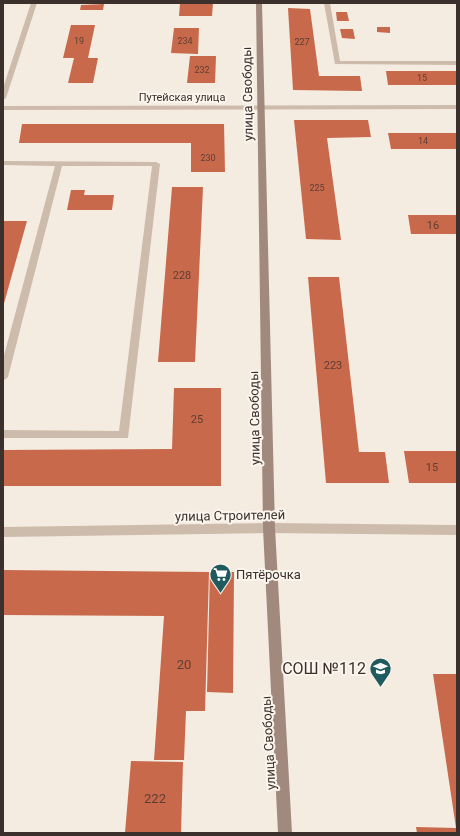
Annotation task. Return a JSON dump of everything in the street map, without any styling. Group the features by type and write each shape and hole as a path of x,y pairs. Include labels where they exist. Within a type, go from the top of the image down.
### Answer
{"street":[{"path":"3,98 34,3"},
{"name":"улица Свободы","path":"259,3 269,528 285,833"},
{"path":"327,3 337,63 457,63"},
{"name":"Путейская улица","path":"3,108 260,109 457,107"},
{"path":"3,163 156,164 124,435 3,434"},
{"path":"3,377 59,163"},
{"name":"улица Строителей","path":"3,532 269,528 457,530"}],"building":[{"path":"180,3 213,3 212,16 179,16"},
{"path":"104,4 103,10 80,10 81,5"},
{"path":"288,8 310,9 319,76 360,76 362,91 293,90"},
{"path":"336,12 347,12 349,21 337,21"},
{"path":"71,25 95,25 88,58 98,58 93,83 68,83 74,58 63,58"},
{"path":"377,27 390,27 390,33 377,32"},
{"path":"174,28 199,28 198,54 171,53"},
{"path":"340,29 353,29 355,39 342,38"},
{"path":"190,56 216,56 215,83 187,83"},
{"path":"386,71 457,71 457,85 388,85"},
{"path":"294,120 368,120 371,137 327,138 341,240 306,239"},
{"path":"22,124 224,124 225,172 191,172 191,143 19,143"},
{"path":"388,133 457,133 457,149 391,149"},
{"path":"172,187 203,187 195,362 158,362"},
{"path":"71,190 85,190 84,195 114,195 112,210 67,210"},
{"path":"408,215 457,215 457,234 411,234"},
{"path":"3,221 27,221 3,307"},
{"path":"308,277 339,277 359,452 385,452 389,483 326,483"},
{"path":"174,388 221,388 221,486 3,486 3,450 172,449"},
{"path":"404,451 457,451 457,483 409,483"},
{"path":"3,570 209,572 205,711 186,711 184,760 154,760 164,616 3,615"},
{"path":"210,571 234,572 233,693 207,692"},
{"path":"433,674 457,674 457,833 417,833 416,827 456,828"},
{"path":"131,761 183,762 181,833 125,833"}],"place":[{"name":"Пятёрочка","path":"220,594"},
{"name":"СОШ №112","path":"381,688"}]}
